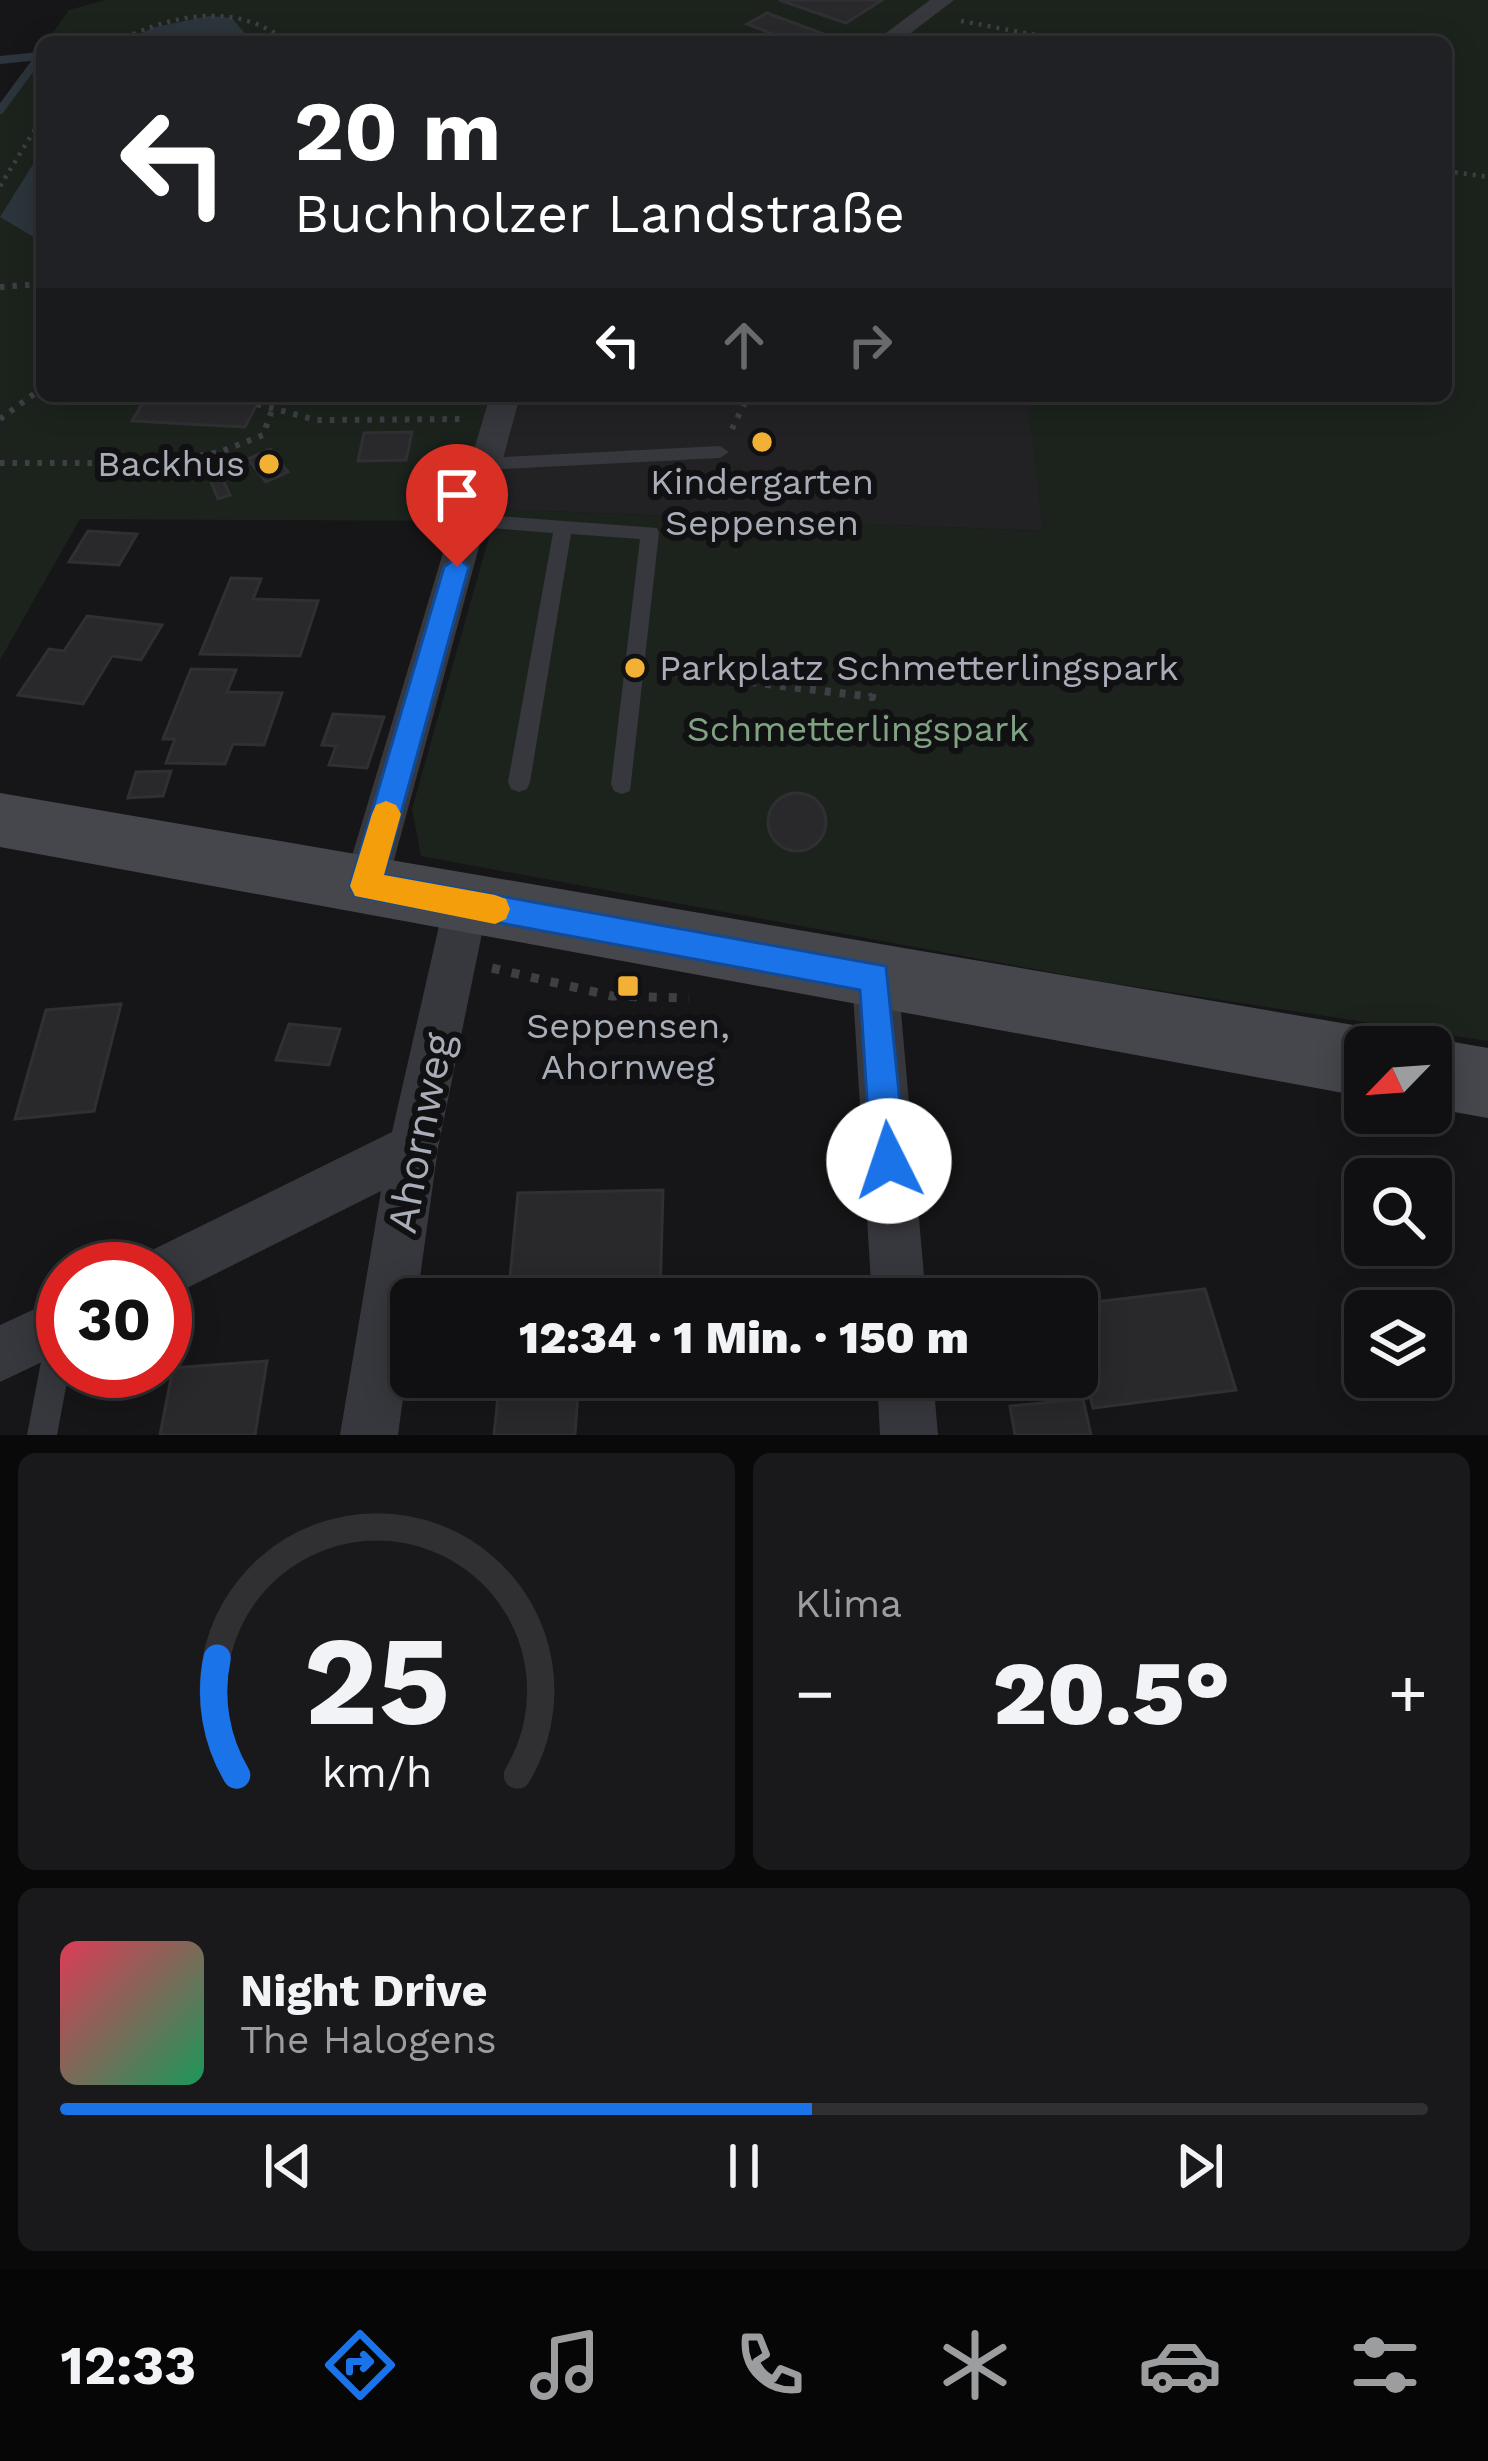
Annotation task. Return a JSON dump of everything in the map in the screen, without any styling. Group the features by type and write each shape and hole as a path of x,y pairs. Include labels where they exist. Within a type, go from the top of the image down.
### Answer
{"main road":[{"path":"0,820 1344,1058"},
{"path":"1452,1077 1488,1083"}],"street":[{"path":"894,36 944,0"},
{"path":"365,886 501,407"},
{"name":"Ahornweg","path":"369,1435 413,1148 466,904"},
{"path":"875,977 897,1278"},
{"path":"192,1258 413,1148"},
{"path":"0,1354 36,1337"},
{"path":"906,1398 909,1435"}],"lane":[{"path":"484,464 720,452"},
{"path":"470,521 650,533 622,784"},
{"path":"519,782 563,527"},
{"path":"42,1435 49,1398"}],"path":[{"path":"128,36 154,22 232,12 268,21 282,36"},
{"path":"924,15 1053,36"},
{"path":"0,186 36,128"},
{"path":"1452,171 1488,176"},
{"path":"0,287 36,284"},
{"path":"0,419 36,392"},
{"path":"0,463 26,469 93,464 143,467 216,457 263,435 276,402"},
{"path":"738,416 745,402"},
{"path":"256,404 316,420 501,407"},
{"path":"635,668 872,697 874,686"}],"shaded area":[{"path":"209,16 232,18 247,36 139,36 151,28"},
{"path":"36,160 36,238 0,217"},
{"name":"Kindergarten Seppensen","path":"503,402 1028,402 1044,531 473,508"}],"green space":[{"name":"Schmetterlingspark","path":"105,0 1488,0 1488,1041 1452,1035 1452,1026 1391,1026 1099,981 421,856 412,809 497,509 1043,531 1028,402 1452,402 1452,36 50,36 69,10"},
{"path":"36,55 36,402 503,402 470,521 80,519 0,660 0,104"}],"building":[{"path":"779,0 882,0 846,23"},
{"path":"767,13 821,33 778,36 747,24"},
{"path":"143,402 258,402 245,427 132,421"},
{"path":"412,432 406,460 358,461 364,433"},
{"name":"Backhus","path":"270,449 288,472 266,482 248,459"},
{"path":"219,471 230,495 218,499 208,474"},
{"path":"88,531 137,534 119,565 69,562"},
{"path":"231,578 261,579 253,599 318,601 300,656 200,654"},
{"path":"87,616 162,625 141,660 112,656 83,704 18,695 49,649 64,651"},
{"path":"191,669 236,670 227,692 282,693 264,745 233,744 225,764 166,763 175,739 163,739"},
{"path":"333,714 384,717 367,768 329,765 336,746 322,745"},
{"path":"171,771 163,796 128,798 136,772"},
{"path":"797,793 818,801 826,822 818,843 797,851 776,843 768,822 776,801"},
{"path":"121,1004 94,1111 15,1119 46,1010"},
{"path":"289,1024 340,1029 329,1065 276,1060"},
{"path":"663,1190 661,1278 510,1278 518,1193"},
{"path":"1205,1289 1236,1390 1093,1408 1091,1398 1098,1398 1098,1302"},
{"path":"267,1361 255,1435 160,1435 167,1398 192,1398 192,1367"},
{"path":"498,1398 578,1398 575,1435 494,1435"},
{"path":"1083,1399 1091,1435 1015,1435 1010,1406"}],"waterway":[{"path":"0,60 36,56"},
{"path":"0,110 36,61"}],"slow traffic":[{"path":"386,814 365,886 495,909"}],"place":[{"name":"Kindergarten Seppensen","path":"762,442"},
{"name":"Backhus","path":"269,464"},
{"name":"Parkplatz Schmetterlingspark","path":"635,668"},
{"name":"Seppensen, Ahornweg","path":"628,986"}],"route":[{"path":"457,567 365,886 875,977 889,1161"}]}
